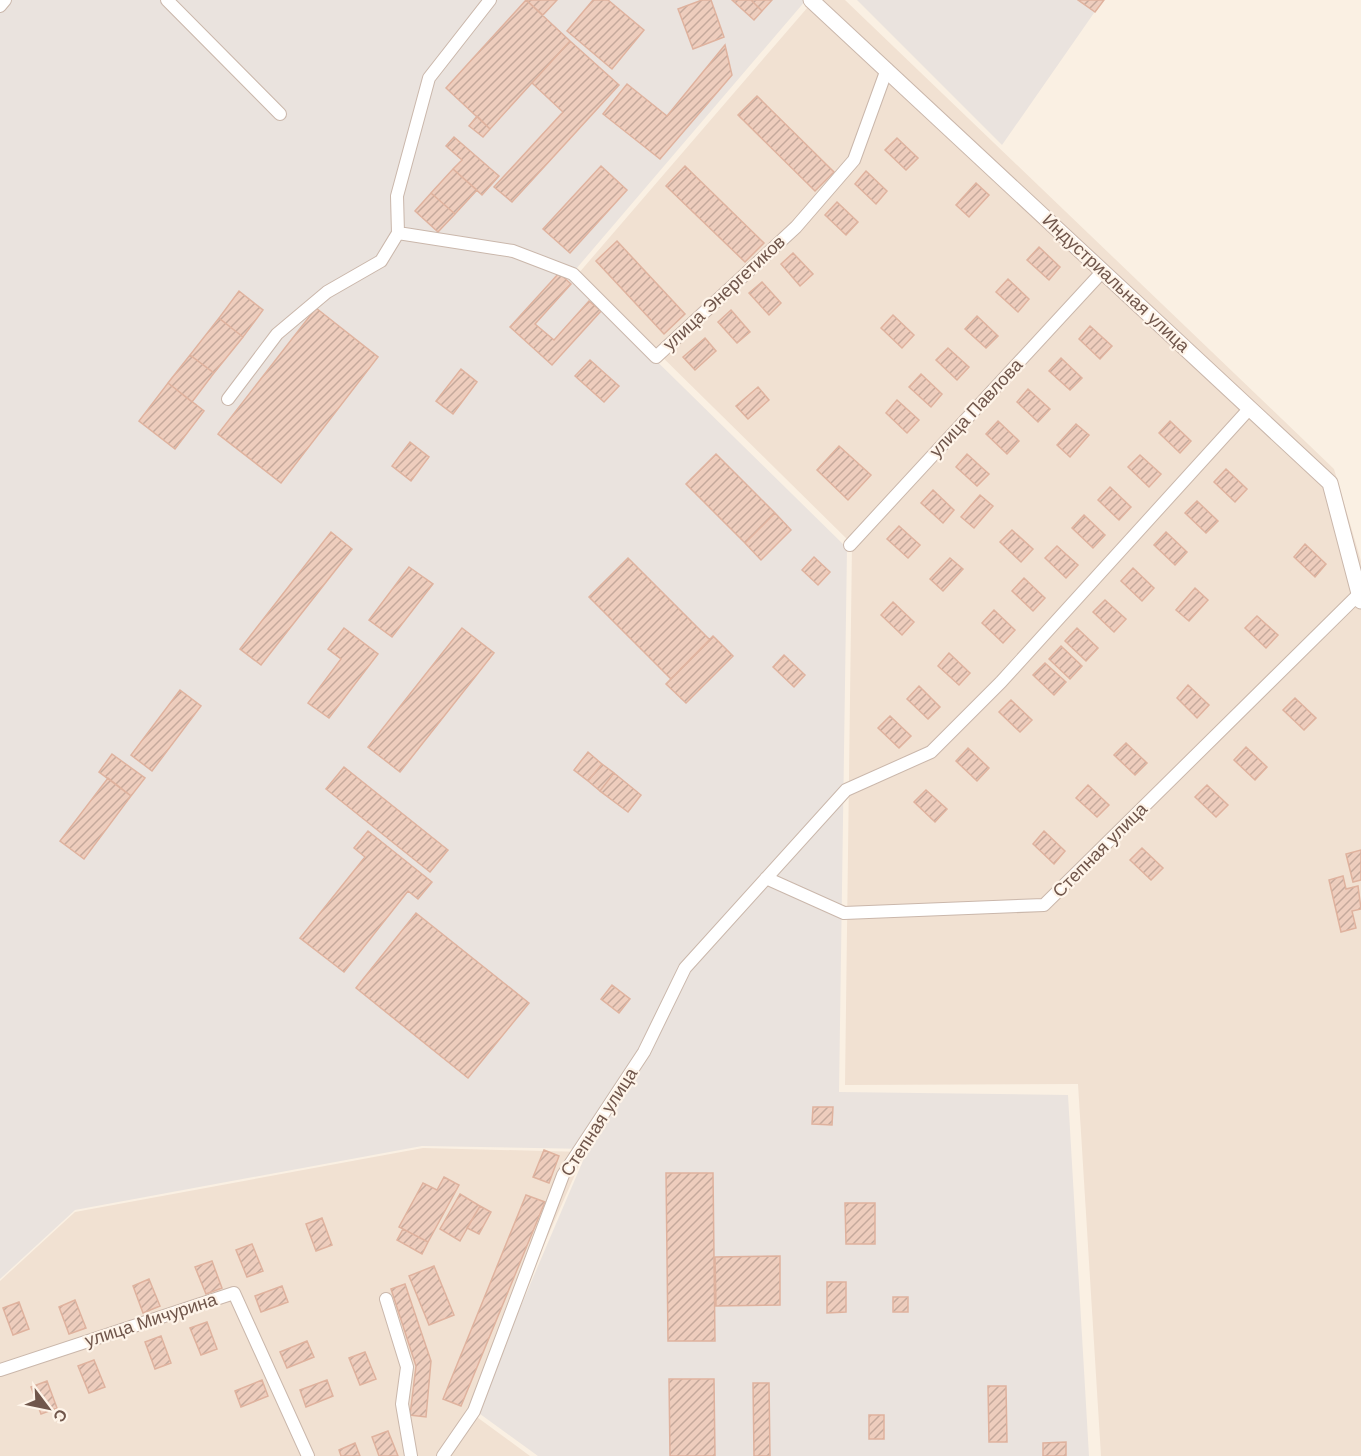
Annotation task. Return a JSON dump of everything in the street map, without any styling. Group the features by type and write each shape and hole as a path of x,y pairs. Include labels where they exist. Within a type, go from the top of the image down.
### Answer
{"street":[{"path":"0,6 5,0"},
{"path":"166,0 280,114"},
{"path":"228,399 277,334 327,292 381,261 398,233 397,196 429,78 490,0"},
{"name":"Индустриальная улица","path":"811,0 1330,483 1360,598"},
{"name":"улица Энергетиков","path":"398,233 513,251 573,274 656,357 708,306 796,227 854,160 887,69"},
{"name":"улица Павлова","path":"849,546 1103,271"},
{"name":"Степная улица","path":"443,1456 474,1411 563,1175 644,1052 685,968 846,790 931,752 1001,682 1250,408"},
{"name":"Степная улица","path":"766,878 844,913 1044,904 1360,598"},
{"name":"улица Мичурина","path":"0,1370 234,1293 308,1456"},
{"path":"386,1299 407,1367 402,1404 411,1456"}],"shaded area":[{"path":"0,0 806,0 570,276 847,548 839,1092 1068,1095 1089,1456 538,1456 476,1411 588,1149 422,1146 75,1210 0,1279"},
{"path":"814,0 845,0 1334,469 1361,561 1361,1456 1101,1456 1078,1084 845,1085 852,544 578,274"},
{"path":"857,0 1103,0 1002,145"},
{"path":"423,1148 585,1152 470,1412 530,1456 0,1456 0,1281 75,1212"}],"building":[{"path":"526,0 557,0 543,15"},
{"path":"526,0 570,41 490,129 446,88"},
{"path":"593,0 608,0 644,30 612,69 567,31"},
{"path":"702,0 711,0 724,37 693,49 678,9"},
{"path":"732,0 751,0 762,11 754,20"},
{"path":"751,0 772,0 762,11"},
{"path":"1078,0 1104,0 1095,12"},
{"path":"570,41 619,85 512,202 494,187 563,112 532,83"},
{"path":"725,45 732,75 660,159 603,114 627,84 667,116"},
{"path":"757,96 834,172 815,191 738,115"},
{"path":"477,116 490,129 483,137 469,126"},
{"path":"454,137 499,176 482,195 453,169 462,160 446,146"},
{"path":"897,138 918,158 906,170 885,150"},
{"path":"601,166 627,190 570,253 543,229"},
{"path":"685,166 764,243 745,262 666,186"},
{"path":"453,169 477,190 455,214 431,193"},
{"path":"866,171 887,191 876,204 855,184"},
{"path":"976,183 989,195 969,217 956,205"},
{"path":"431,193 455,214 438,232 415,211"},
{"path":"837,202 858,222 846,235 825,215"},
{"path":"617,241 685,314 664,334 596,261"},
{"path":"1039,247 1060,267 1049,280 1027,260"},
{"path":"793,253 813,274 800,286 781,264"},
{"path":"559,273 571,284 535,324 554,340 589,301 601,311 552,365 510,327"},
{"path":"1008,279 1029,299 1018,312 996,292"},
{"path":"762,282 781,303 769,315 749,293"},
{"path":"239,291 263,310 243,337 219,318"},
{"path":"316,308 378,357 281,483 218,434"},
{"path":"731,310 750,332 737,343 718,322"},
{"path":"893,315 914,335 902,348 881,328"},
{"path":"977,316 998,336 986,348 965,329"},
{"path":"219,318 243,337 214,373 190,355"},
{"path":"1090,326 1112,346 1100,359 1079,339"},
{"path":"705,338 716,351 695,370 683,357"},
{"path":"948,348 969,367 957,380 936,360"},
{"path":"190,355 214,373 192,402 168,383"},
{"path":"1061,358 1082,378 1070,390 1049,371"},
{"path":"590,360 619,386 604,402 575,376"},
{"path":"461,369 477,382 453,414 436,401"},
{"path":"921,374 942,394 931,407 909,387"},
{"path":"168,383 204,411 175,449 139,421"},
{"path":"758,387 769,400 748,419 736,406"},
{"path":"1028,389 1050,409 1038,422 1017,402"},
{"path":"897,400 919,420 907,433 886,413"},
{"path":"998,421 1019,441 1007,454 986,434"},
{"path":"1170,421 1191,441 1180,453 1159,433"},
{"path":"1076,424 1089,435 1070,457 1057,445"},
{"path":"410,442 429,457 411,481 392,466"},
{"path":"839,446 871,475 848,500 817,470"},
{"path":"716,454 775,513 745,543 686,484"},
{"path":"967,454 989,474 977,486 956,467"},
{"path":"1140,455 1161,474 1149,487 1128,467"},
{"path":"1226,469 1247,489 1235,502 1214,482"},
{"path":"1110,487 1131,507 1119,520 1098,500"},
{"path":"933,490 954,510 943,523 921,503"},
{"path":"980,495 993,506 974,528 961,517"},
{"path":"1197,501 1218,521 1206,533 1185,513"},
{"path":"775,513 791,530 761,560 745,543"},
{"path":"1084,515 1105,535 1093,548 1072,528"},
{"path":"899,526 920,545 908,558 887,539"},
{"path":"1012,530 1033,549 1021,562 1000,542"},
{"path":"331,532 352,549 261,665 240,649"},
{"path":"1166,532 1187,552 1175,565 1154,545"},
{"path":"1305,544 1326,564 1315,577 1294,557"},
{"path":"1057,546 1078,565 1066,578 1045,558"},
{"path":"814,557 830,572 818,585 802,570"},
{"path":"628,558 710,640 671,679 589,597"},
{"path":"950,558 963,569 943,591 930,579"},
{"path":"409,567 433,584 392,637 369,620"},
{"path":"1133,568 1154,588 1142,601 1121,581"},
{"path":"1024,578 1045,598 1033,611 1012,591"},
{"path":"1195,588 1208,600 1189,621 1176,610"},
{"path":"1105,600 1126,619 1114,632 1093,612"},
{"path":"893,602 914,622 902,635 881,615"},
{"path":"994,610 1015,630 1003,643 982,623"},
{"path":"1257,616 1278,635 1266,648 1245,628"},
{"path":"344,628 378,654 329,718 308,703 341,659 328,649"},
{"path":"462,628 494,653 400,772 368,747"},
{"path":"1077,628 1098,648 1086,661 1065,641"},
{"path":"713,636 733,656 686,703 666,684"},
{"path":"1061,646 1082,666 1070,679 1049,659"},
{"path":"949,653 970,673 959,685 938,666"},
{"path":"784,655 805,675 794,687 773,667"},
{"path":"1045,663 1066,682 1054,695 1033,675"},
{"path":"1188,685 1209,705 1197,718 1177,698"},
{"path":"919,686 940,707 928,719 907,699"},
{"path":"180,690 201,706 152,771 131,755"},
{"path":"1295,698 1316,718 1304,730 1283,710"},
{"path":"1011,700 1032,720 1020,732 999,712"},
{"path":"890,716 911,736 899,748 878,728"},
{"path":"1126,743 1147,763 1135,775 1114,755"},
{"path":"1246,747 1267,767 1255,780 1234,760"},
{"path":"968,748 989,768 977,781 956,761"},
{"path":"588,752 602,764 588,781 574,770"},
{"path":"112,754 145,778 131,796 99,772"},
{"path":"602,764 614,773 600,791 588,781"},
{"path":"344,767 448,850 430,872 326,789"},
{"path":"614,773 641,795 628,812 600,791"},
{"path":"108,778 131,796 84,859 60,841"},
{"path":"1088,785 1109,805 1097,817 1076,798"},
{"path":"1207,785 1228,805 1216,817 1195,797"},
{"path":"926,790 947,809 935,822 914,802"},
{"path":"368,831 432,882 418,899 408,891 344,972 300,938 365,857 354,848"},
{"path":"1044,831 1065,851 1054,864 1033,844"},
{"path":"1142,848 1163,868 1151,880 1130,860"},
{"path":"1361,850 1361,880 1353,882 1346,854"},
{"path":"1343,876 1346,889 1358,886 1361,909 1352,911 1356,928 1341,932 1329,880"},
{"path":"416,913 529,1003 468,1078 356,988"},
{"path":"612,985 630,999 619,1013 601,999"},
{"path":"813,1107 833,1107 832,1125 812,1124"},
{"path":"544,1150 559,1156 549,1183 533,1177"},
{"path":"666,1173 713,1173 715,1341 668,1341"},
{"path":"444,1177 459,1185 428,1242 399,1227 423,1183 437,1190"},
{"path":"460,1194 480,1206 460,1241 440,1229"},
{"path":"526,1195 545,1202 461,1406 443,1399"},
{"path":"845,1203 875,1203 875,1244 846,1244"},
{"path":"480,1206 491,1212 479,1234 467,1228"},
{"path":"322,1218 332,1245 316,1251 306,1224"},
{"path":"403,1229 428,1242 422,1254 397,1240"},
{"path":"252,1244 263,1271 247,1277 236,1250"},
{"path":"780,1256 780,1305 716,1306 715,1257"},
{"path":"212,1261 222,1288 206,1294 195,1267"},
{"path":"434,1266 454,1315 429,1325 409,1276"},
{"path":"149,1279 160,1306 143,1313 133,1286"},
{"path":"827,1282 846,1282 846,1312 827,1313"},
{"path":"405,1284 431,1361 426,1417 410,1415 416,1366 391,1289"},
{"path":"282,1286 288,1302 261,1312 255,1296"},
{"path":"893,1297 908,1297 908,1312 893,1312"},
{"path":"75,1300 86,1328 69,1334 59,1307"},
{"path":"19,1302 29,1329 13,1335 3,1308"},
{"path":"207,1322 217,1349 201,1355 190,1328"},
{"path":"161,1336 171,1363 155,1369 145,1342"},
{"path":"307,1341 314,1357 287,1368 280,1352"},
{"path":"365,1352 376,1379 360,1385 349,1358"},
{"path":"94,1360 105,1387 89,1393 78,1366"},
{"path":"669,1379 714,1379 715,1456 670,1456"},
{"path":"262,1380 268,1396 241,1407 235,1391"},
{"path":"327,1380 333,1396 306,1407 300,1390"},
{"path":"47,1381 57,1408 41,1414 31,1387"},
{"path":"753,1383 769,1383 770,1456 754,1456"},
{"path":"988,1386 1006,1386 1007,1442 989,1442"},
{"path":"869,1415 884,1415 884,1439 869,1439"},
{"path":"388,1431 398,1456 379,1456 372,1437"},
{"path":"1066,1442 1066,1456 1043,1456 1043,1443"},
{"path":"355,1443 360,1456 341,1456 339,1450"}]}
